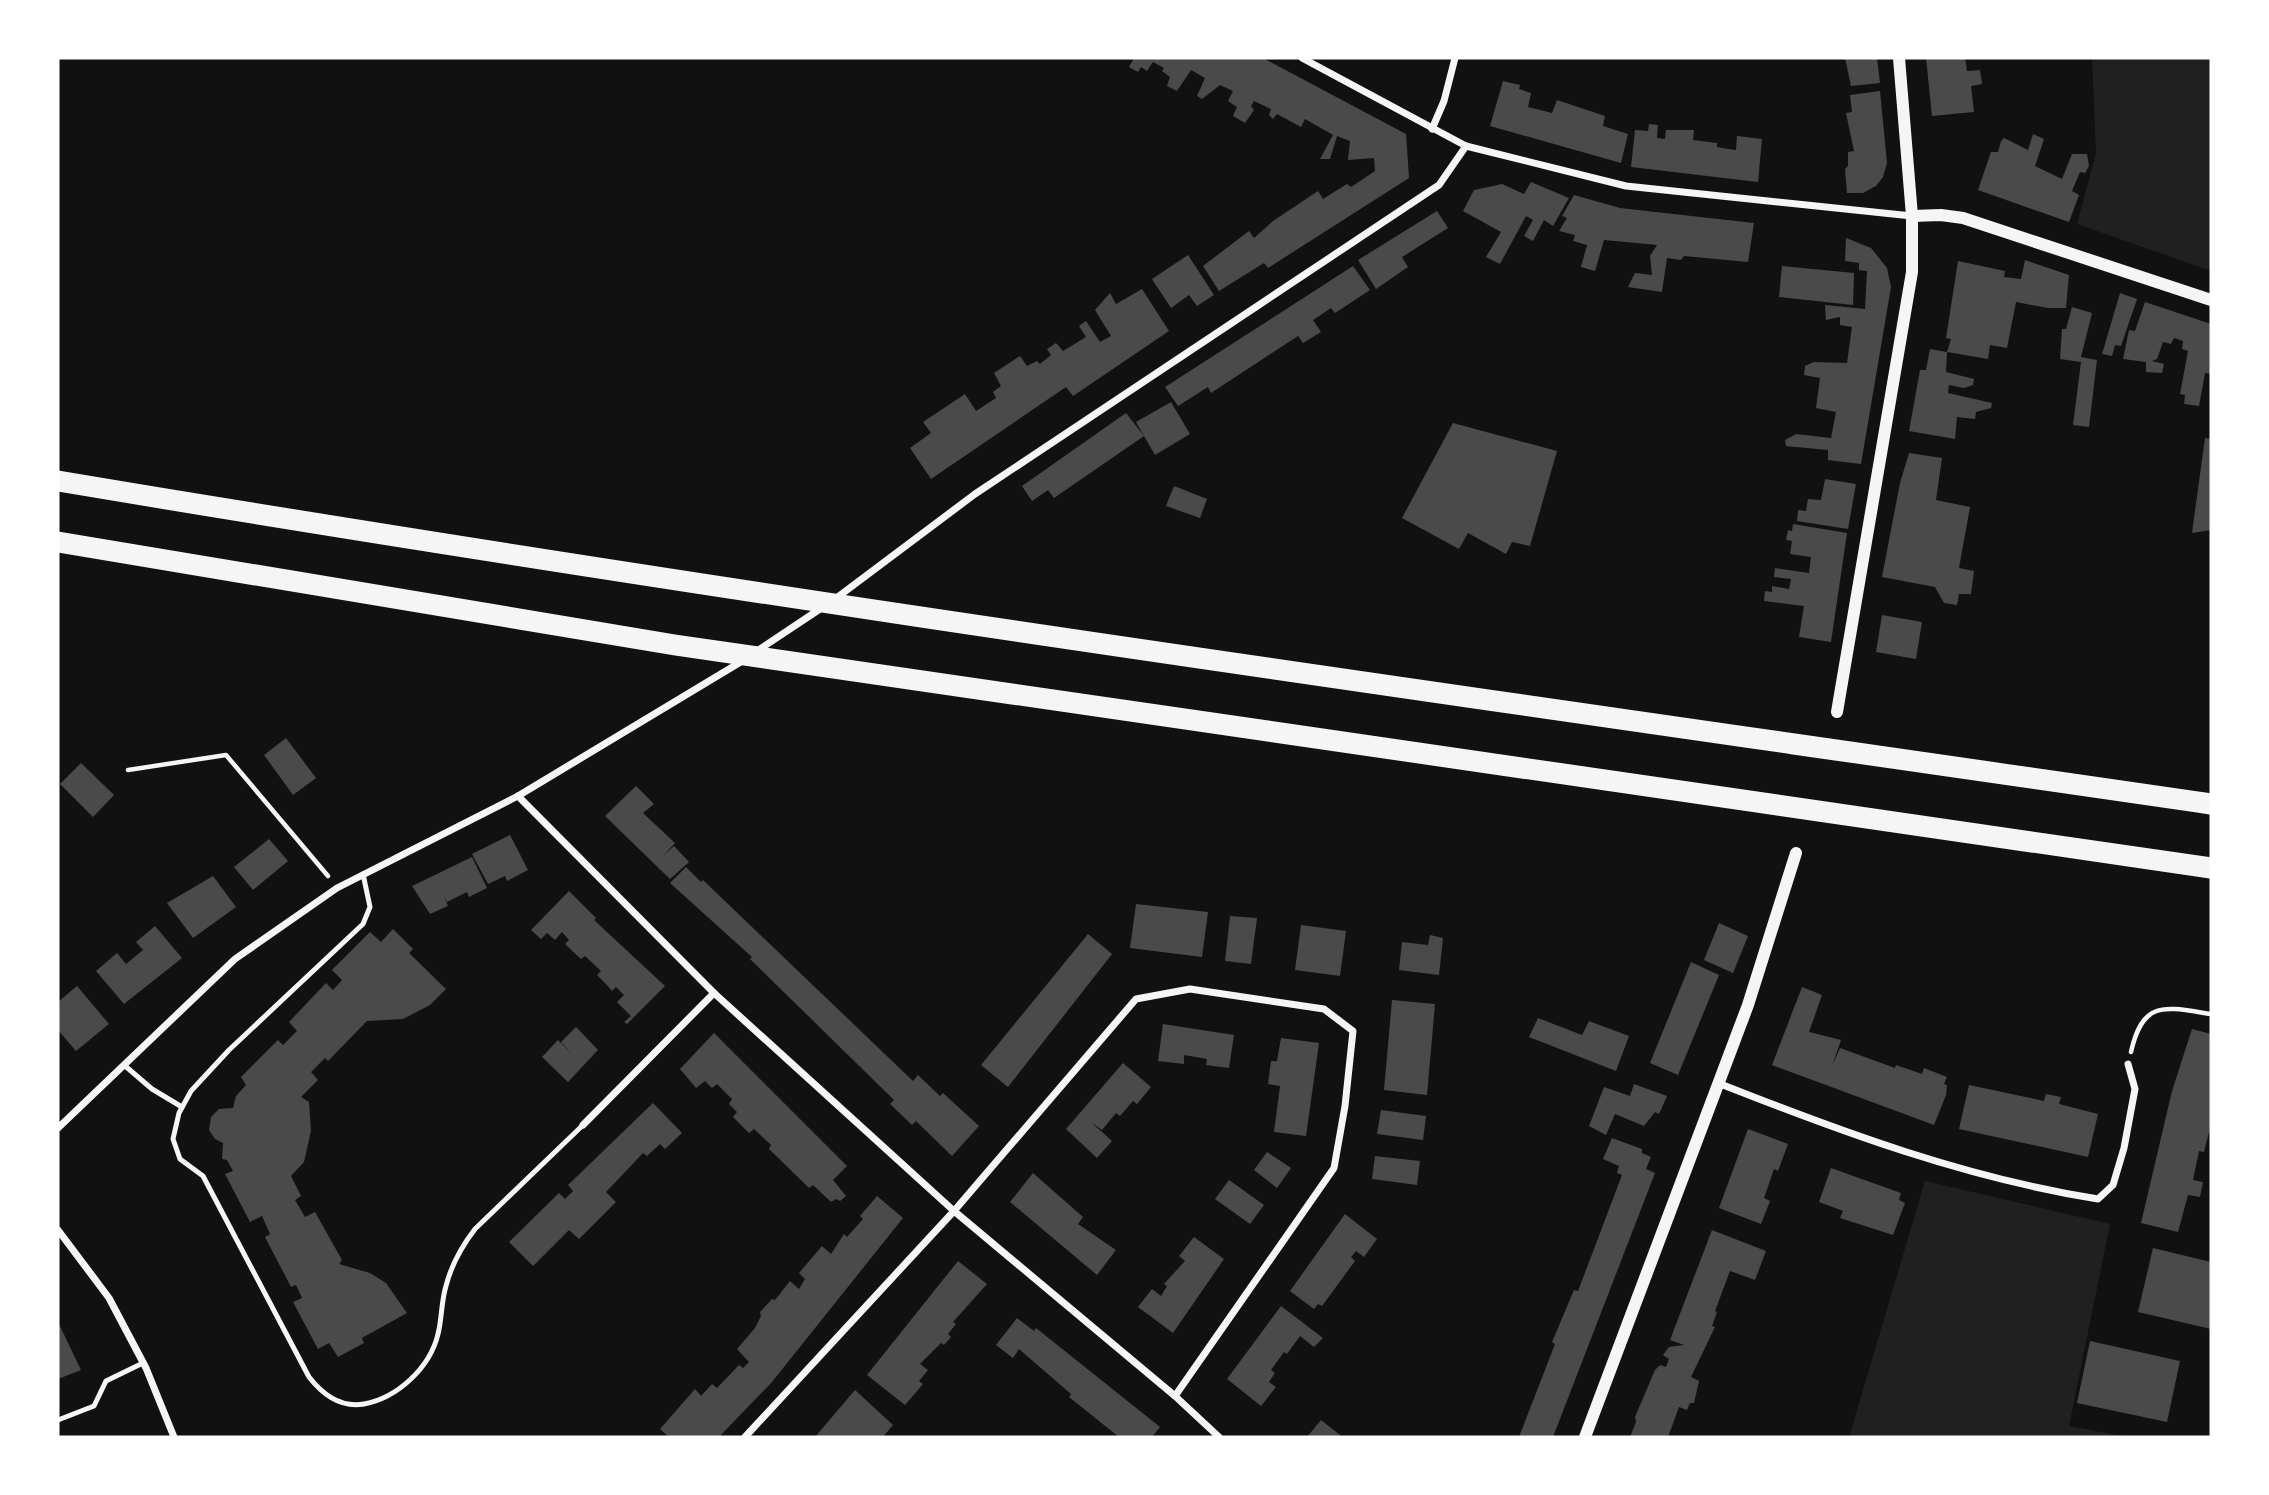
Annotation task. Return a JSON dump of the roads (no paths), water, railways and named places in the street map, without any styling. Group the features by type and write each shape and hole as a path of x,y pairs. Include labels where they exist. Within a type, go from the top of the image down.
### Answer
{"highway":[{"path":"58,481 371,533 737,589 2211,804"},
{"path":"58,542 675,645 2211,868"}],"street":[{"path":"1302,58 1466,146 1626,186 1912,216 1941,215 1963,218 2211,300"},
{"path":"1432,129 1444,101 1455,58"},
{"path":"1837,712 1912,272 1912,216 1899,58"},
{"path":"58,1129 235,959 337,888 518,796 709,683 874,573 975,494 1439,185 1466,146"},
{"path":"518,796 715,993 954,1210 1175,1396 1207,1434 1219,1437"},
{"path":"1585,1437 1748,1005 1796,853"},
{"path":"745,1437 954,1210 1136,999 1190,989 1324,1010 1353,1031 1345,1106 1334,1168 1175,1396"},
{"path":"583,1125 715,993"},
{"path":"1718,1083 1925,1159 2041,1190 2098,1199 2113,1185 2124,1148 2134,1089 2128,1064"},
{"path":"58,1230 109,1298 143,1363 174,1437"}],"lane":[{"path":"363,874 370,907 363,924 229,1050 191,1091 182,1107 173,1139 180,1159 203,1176 309,1377 320,1391 353,1406 384,1401 415,1374 437,1337 446,1285 463,1245 475,1229 583,1125"},
{"path":"124,1065 152,1089 182,1107"},
{"path":"58,1420 94,1406 106,1381 143,1363"}]}
